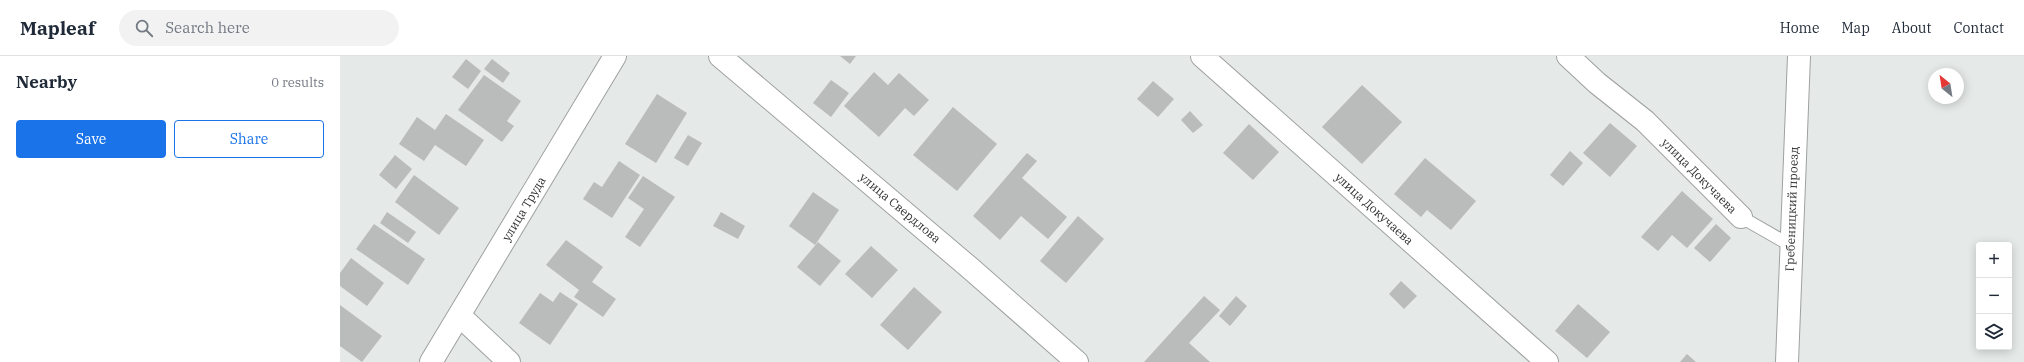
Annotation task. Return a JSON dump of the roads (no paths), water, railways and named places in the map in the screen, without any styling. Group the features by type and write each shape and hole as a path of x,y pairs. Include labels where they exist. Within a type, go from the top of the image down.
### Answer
{"street":[{"name":"улица Труда","path":"431,362 615,56"},
{"name":"улица Свердлова","path":"720,56 970,268 1077,362"},
{"name":"улица Докучаева","path":"1202,56 1547,362"},
{"name":"улица Докучаева","path":"1568,56 1597,83 1645,121 1741,217"},
{"name":"Гребеницкий проезд","path":"1787,362 1790,245 1799,56"},
{"path":"460,316 509,362"}],"lane":[{"path":"1741,217 1790,245"}]}
